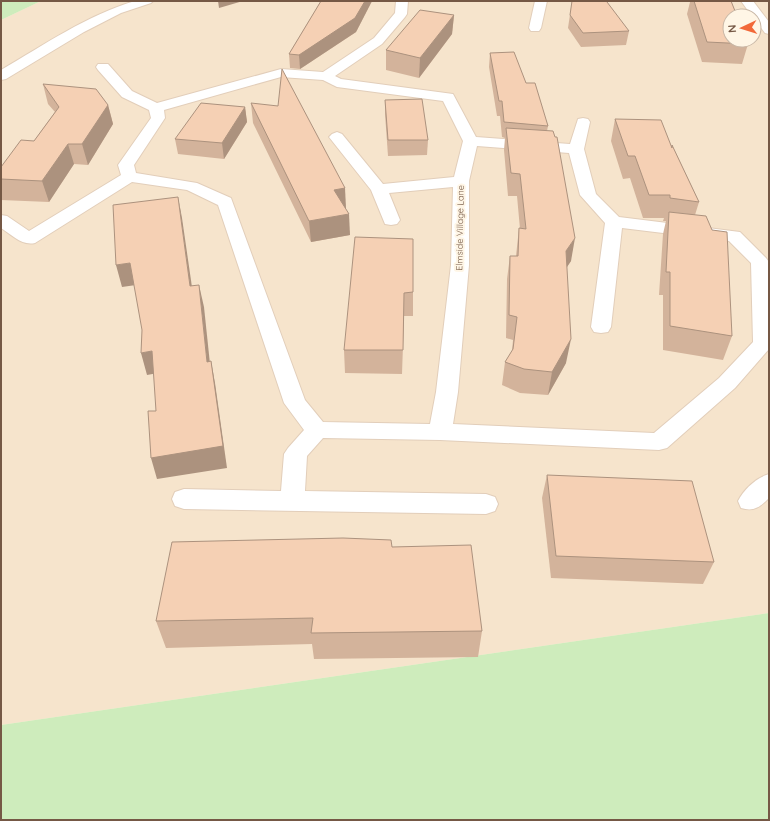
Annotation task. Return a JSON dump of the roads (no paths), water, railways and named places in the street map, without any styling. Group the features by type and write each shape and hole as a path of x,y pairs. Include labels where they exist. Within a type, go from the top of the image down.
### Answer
{"street":[{"path":"1,76 80,29 117,10 147,1"},
{"path":"326,76 378,41 400,14 402,1"},
{"path":"535,28 541,1"},
{"path":"746,1 769,30"},
{"path":"103,67 127,94 156,108 281,73 326,76 337,84 448,98 471,141 576,149"},
{"path":"129,177 126,164 158,118 156,108"},
{"path":"292,500 296,454 317,430 440,432 659,442 727,383 764,343 760,262 734,236 614,222 588,195 576,149 583,122"},
{"path":"337,137 380,189 391,220"},
{"name":"Elmside Village Lane","path":"440,432 447,392 460,265 461,181 471,141"},
{"path":"1,220 29,239 129,177 191,186 226,202 295,403 317,430"},
{"path":"380,189 461,181"},
{"path":"601,328 614,222"},
{"path":"748,360 769,362"},
{"path":"750,501 769,483"},
{"path":"184,499 486,504"}]}
